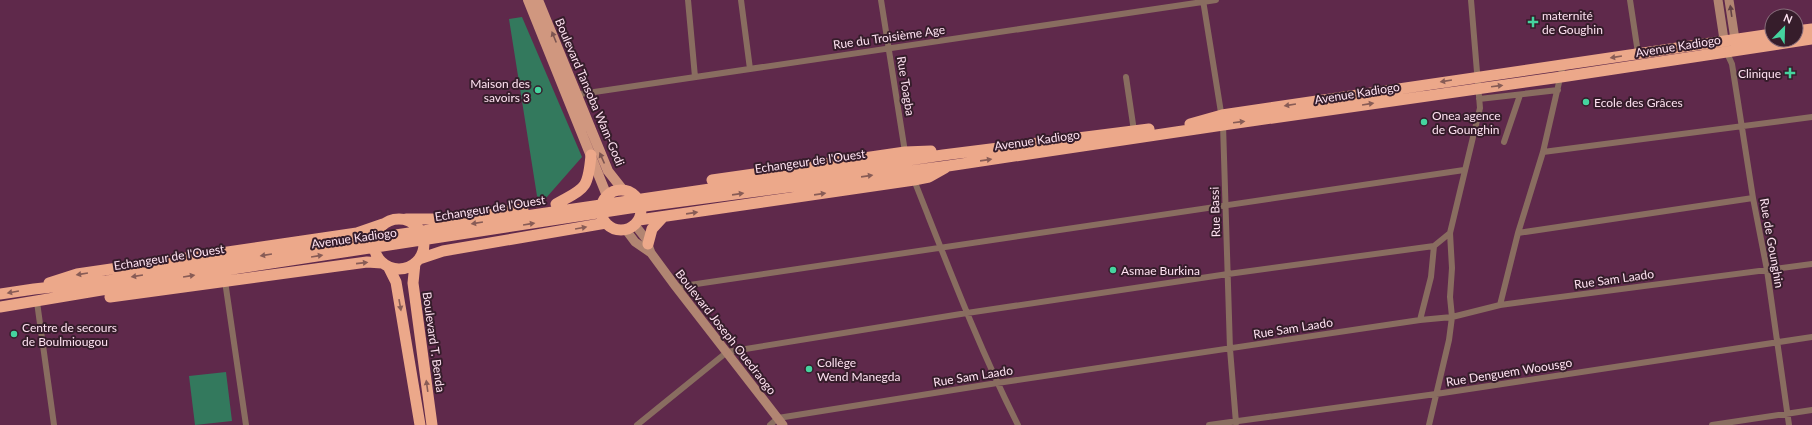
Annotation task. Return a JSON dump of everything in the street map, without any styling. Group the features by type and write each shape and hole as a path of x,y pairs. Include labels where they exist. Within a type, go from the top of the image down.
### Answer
{"highway":[{"name":"Avenue Kadiogo","path":"905,161 943,154 1134,130 1179,127 1223,120 1317,113 1477,88 1562,77 1730,45 1764,36"},
{"name":"Avenue Kadiogo","path":"905,161 948,166 1478,76 1563,65 1638,53 1812,39"},
{"path":"556,204 577,194 583,188 588,180 592,155"},
{"path":"34,289 77,274 357,233 394,219 440,219 606,197 615,191 627,191 905,161"},
{"name":"Echangeur de l'Ouest","path":"630,208 905,161"},
{"name":"Echangeur de l'Ouest","path":"81,290 320,246 905,161"},
{"path":"606,197 602,204 601,211 606,223 615,230 663,217 914,180 929,177 948,166"},
{"path":"627,191 640,202 642,208 633,225"},
{"name":"Avenue Kadiogo","path":"81,290 162,280 630,208"},
{"path":"649,249 649,235 652,229 663,217"},
{"path":"406,219 416,225 423,236 424,248 417,261"},
{"path":"0,307 41,301 101,298 367,262 400,269 443,251 606,223"},
{"path":"383,224 376,232 373,244 375,254 386,265 396,282 420,425"},
{"name":"Boulevard T. Benda","path":"417,261 413,283 432,425"},
{"path":"0,294 34,289 81,290"},
{"path":"41,301 81,290"}],"main road":[{"name":"Boulevard Tansoba Wam-Godi","path":"528,0 566,96 592,155 606,197"},
{"name":"Boulevard Tansoba Wam-Godi","path":"538,0 608,171 627,191"}],"street":[{"path":"688,0 695,77"},
{"path":"740,0 750,69"},
{"name":"Rue Toagba","path":"881,0 905,161"},
{"name":"Rue du Troisième Age","path":"566,96 1216,0"},
{"path":"1429,425 1452,317 1450,297 1452,268 1450,233 1480,108 1477,88 1478,76 1471,0"},
{"path":"1630,0 1638,53"},
{"path":"1718,0 1730,45"},
{"path":"1729,0 1730,45"},
{"name":"Rue Bassi","path":"1203,1 1223,120 1230,349 1236,423"},
{"name":"Rue de Gounghin","path":"1730,45 1732,64"},
{"name":"Rue de Gounghin","path":"1730,45 1753,198 1767,270 1789,425"},
{"path":"1500,305 1518,233 1543,152 1562,77 1563,65"},
{"path":"1126,77 1134,130"},
{"path":"1479,100 1558,90"},
{"path":"1504,142 1520,94"},
{"path":"1543,152 1812,117"},
{"path":"676,287 1464,170"},
{"path":"914,180 967,313 997,383 1018,425"},
{"path":"1518,233 1753,198"},
{"name":"Boulevard Joseph Ouedraogo","path":"633,225 635,242 649,249 676,287 781,422"},
{"path":"637,425 727,352 967,313 1228,274 1434,246 1450,233"},
{"path":"1420,320 1431,277 1434,246"},
{"name":"Rue Sam Laado","path":"781,422 997,383 1420,320 1452,317 1500,305 1812,264"},
{"path":"225,281 246,425"},
{"path":"41,301 54,425"},
{"name":"Rue Denguem Woousgo","path":"1209,425 1236,423 1436,394 1812,337"},
{"path":"1712,425 1812,410"},
{"path":"770,425 781,422"}],"green space":[{"path":"522,17 582,157 546,198 540,199 537,196 509,19"},
{"path":"226,372 232,421 195,425 189,376"}],"place":[{"name":"maternité de Goughin","path":"1533,22"},
{"name":"Clinique","path":"1790,73"},
{"name":"Maison des savoirs 3","path":"538,90"},
{"name":"Ecole des Grâces","path":"1586,102"},
{"name":"Onea agence de Gounghin","path":"1424,122"},
{"name":"Asmae Burkina","path":"1113,270"},
{"name":"Centre de secours de Boulmiougou","path":"14,334"},
{"name":"Collège Wend Manegda","path":"809,369"}]}
